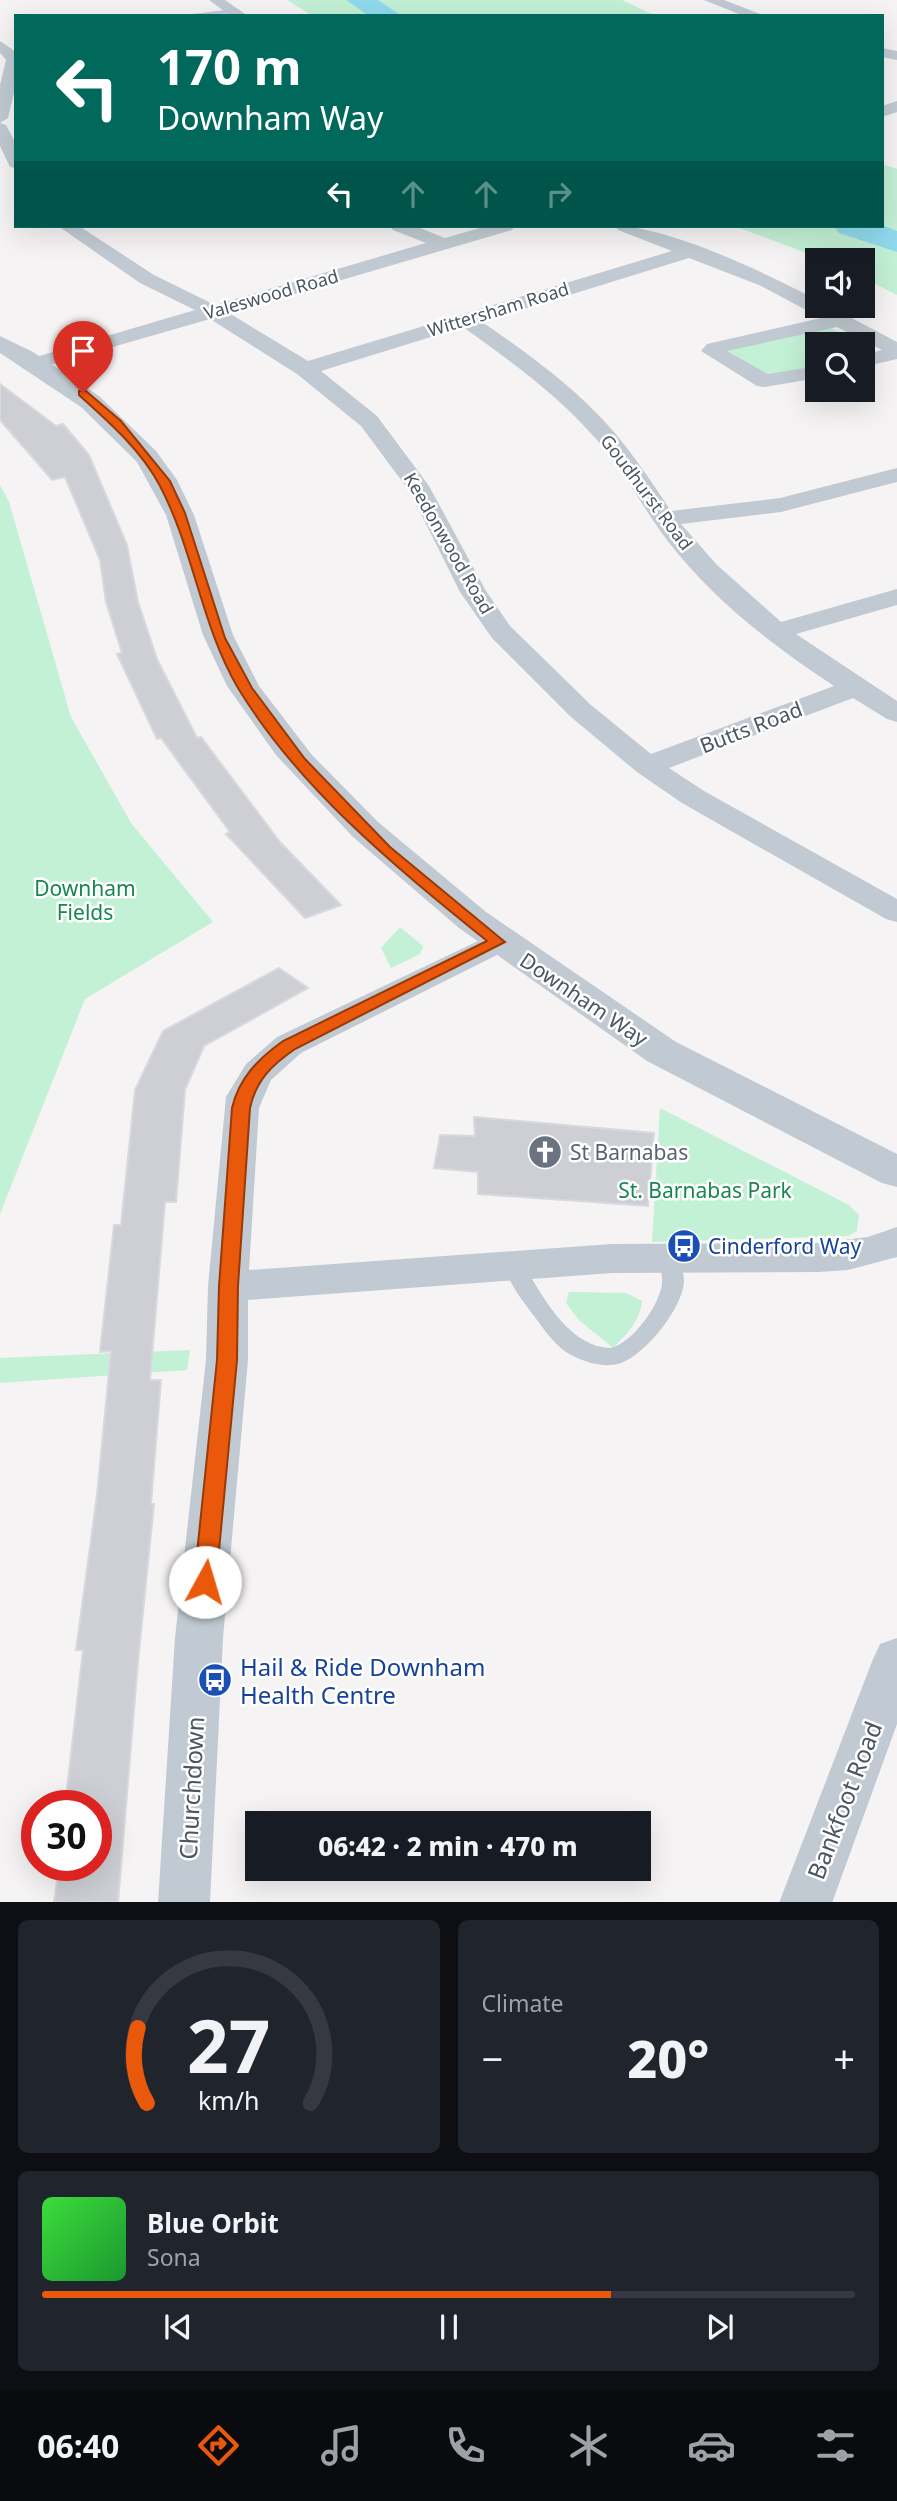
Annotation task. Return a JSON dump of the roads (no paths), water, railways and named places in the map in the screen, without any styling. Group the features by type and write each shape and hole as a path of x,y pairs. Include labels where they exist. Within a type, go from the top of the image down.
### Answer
{"street":[{"path":"216,0 237,13"},
{"path":"710,0 752,14"},
{"path":"0,45 14,58"},
{"path":"0,118 14,63"},
{"path":"0,128 14,159"},
{"name":"Keedonwood Road","path":"70,228 147,279 212,311 305,369 369,421 421,491 473,592 501,632 581,711 647,766 703,803 897,912"},
{"path":"404,228 444,244"},
{"name":"Valeswood Road","path":"36,363 499,228"},
{"path":"629,228 766,281 897,352"},
{"name":"Wittersham Road","path":"305,369 692,251"},
{"name":"Goudhurst Road","path":"465,319 531,366 589,417 621,454 683,544 774,632 855,688 897,713"},
{"path":"805,374 765,381 711,351 714,348 839,320"},
{"name":"Downham Way","path":"0,343 83,393 117,423 164,481 179,513 219,638 246,689 300,762 385,850 497,942 684,1066 897,1172"},
{"path":"875,358 897,352"},
{"path":"666,519 781,505 897,475"},
{"path":"774,632 897,597"},
{"name":"Butts Road","path":"647,766 855,688"},
{"name":"Churchdown","path":"184,1902 199,1638 227,1360 228,1286 241,1108 246,1088 256,1072 289,1045 497,942"},
{"path":"228,1286 668,1256 852,1256 884,1248 897,1241"},
{"name":"Bankfoot Road","path":"805,1902 897,1659"}],"lane":[{"path":"514,1265 517,1276 572,1345 593,1354 615,1357 626,1352 642,1338 660,1311 673,1283 668,1256"}],"waterway":[{"path":"359,0 385,14"},
{"path":"857,228 897,242"}],"place":[{"name":"St Barnabas","path":"545,1152"},
{"name":"Cinderford Way","path":"684,1246"},
{"name":"Hail & Ride Downham Health Centre","path":"215,1680"}],"park label":[{"name":"Downham Fields","path":"85,900"},
{"name":"St. Barnabas Park","path":"705,1190"}]}
